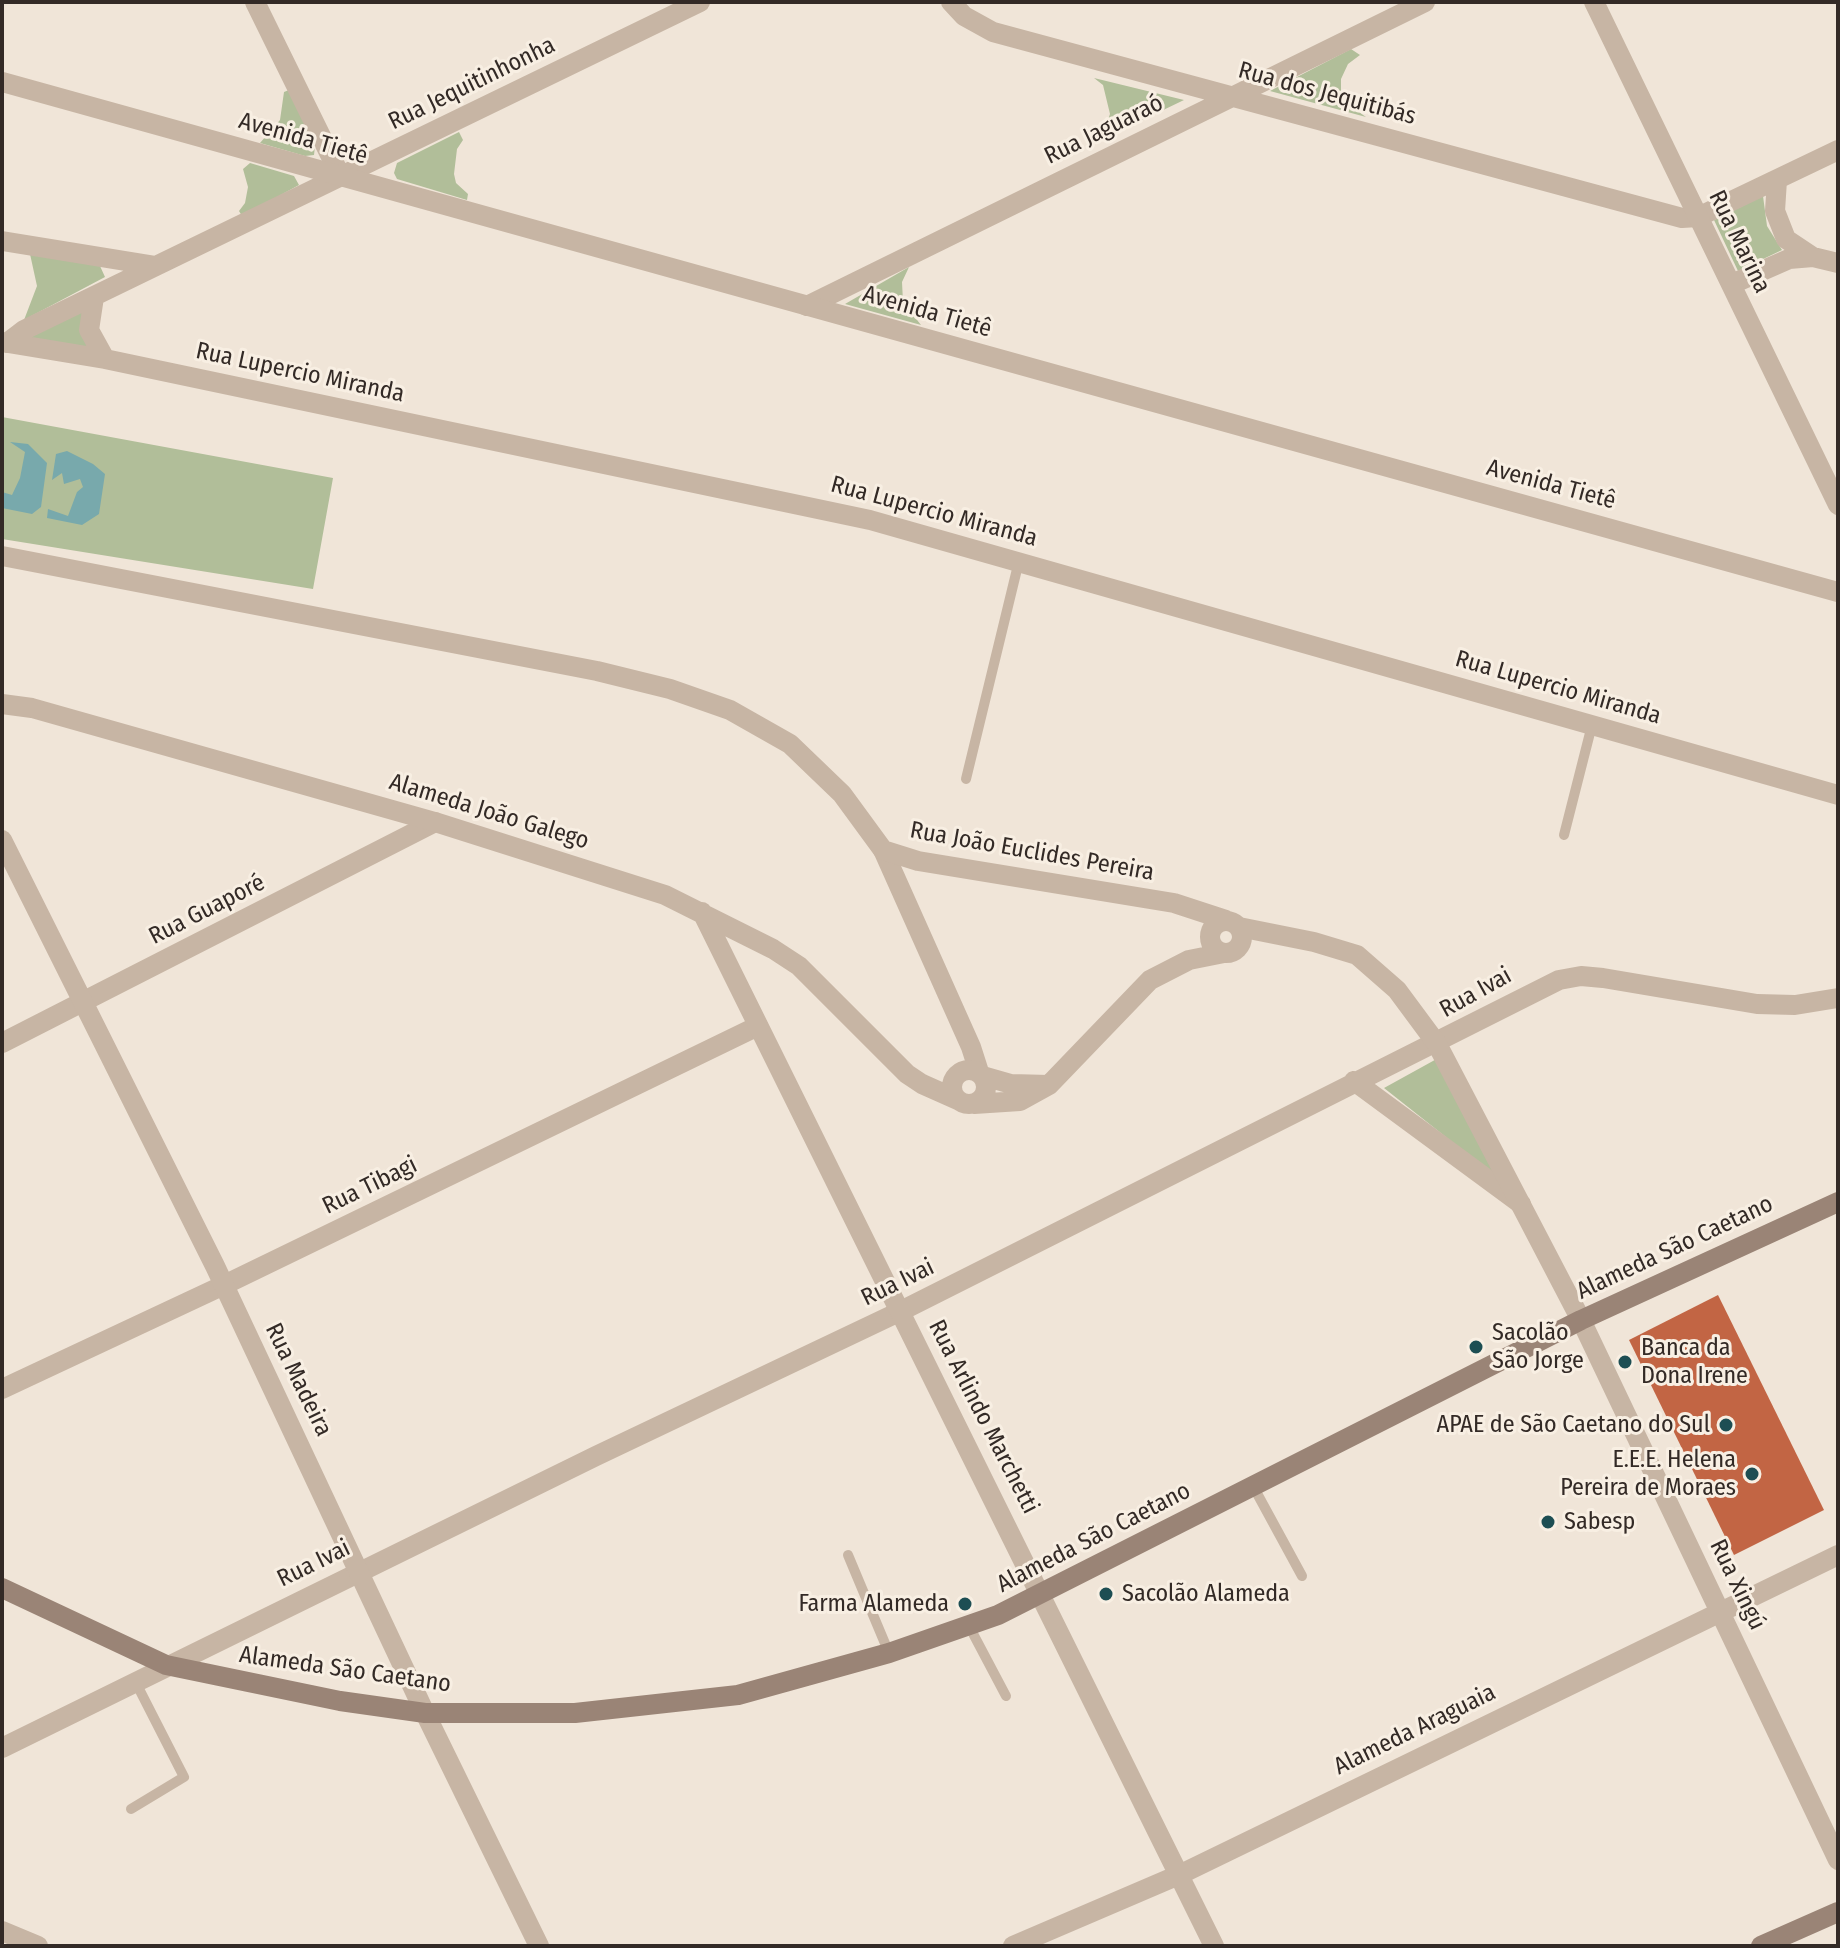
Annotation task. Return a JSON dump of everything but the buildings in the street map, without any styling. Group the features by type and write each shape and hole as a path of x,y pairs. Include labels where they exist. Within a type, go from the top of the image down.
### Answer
{"main road":[{"name":"Alameda São Caetano","path":"2,1588 166,1665 248,1684 425,1713 575,1713 738,1695 889,1653 969,1626 1043,1595 1581,1320 1838,1202"},
{"path":"1761,1946 1838,1912"}],"street":[{"path":"255,2 341,177"},
{"name":"Rua Jequitinhonha","path":"5,342 24,330 700,2"},
{"name":"Rua dos Jequitibás","path":"951,2 964,16 993,32 1682,218 1698,217"},
{"name":"Rua Jaguaraó","path":"807,306 1425,2"},
{"name":"Rua Marina","path":"1594,2 1838,505"},
{"name":"Avenida Tietê","path":"2,82 1838,592"},
{"path":"1698,217 1838,150"},
{"path":"1777,180 1775,211 1783,233 1798,249 1813,257 1838,263"},
{"path":"2,241 156,266"},
{"path":"1732,284 1789,259 1813,257"},
{"path":"94,297 89,330 105,359"},
{"name":"Rua Lupercio Miranda","path":"5,342 105,359 785,499 1019,561 1838,795"},
{"path":"2,556 597,671 691,696 730,710 790,744 842,794 883,850 967,1038 970,1073 986,1091 966,1102"},
{"name":"Alameda João Galego","path":"2,704 32,708 435,822 604,874 702,912 799,966 823,986 907,1074 966,1102"},
{"name":"Rua Guaporé","path":"2,1043 435,822"},
{"name":"Rua Madeira","path":"2,840 224,1285 361,1571 425,1713 539,1946"},
{"name":"Rua João Euclides Pereira","path":"883,850 918,861 1174,903 1224,936"},
{"name":"Rua Arlindo Marchetti","path":"702,912 1043,1595 1214,1946"},
{"path":"970,1073 952,1089 966,1102 1020,1101 1049,1085 1075,1061 1134,992 1224,936 1278,937 1314,942 1357,955 1397,990 1437,1044"},
{"name":"Rua Ivai","path":"2,1748 166,1665 901,1311 1559,980 1581,976 1757,1004 1795,1005 1838,998"},
{"name":"Rua Tibagi","path":"2,1389 758,1026"},
{"name":"Rua Xingú","path":"1437,1044 1581,1320 1838,1860"},
{"path":"907,1074 970,1073 1011,1084 1049,1085"},
{"name":"Rua Xingú","path":"1354,1081 1523,1205"},
{"name":"Alameda Araguaia","path":"1013,1946 1181,1874 1838,1555"},
{"path":"2,1931 38,1946"}],"lane":[{"path":"966,779 1019,561"},
{"path":"1564,835 1592,725"},
{"path":"1253,1486 1302,1576"},
{"path":"848,1555 889,1653"},
{"path":"969,1626 1006,1696"},
{"path":"131,1809 184,1777 135,1681"}],"green space":[{"path":"1351,49 1360,55 1348,64 1341,79 1341,93 1346,103 1366,117 1270,91"},
{"path":"1094,78 1184,100 1101,140 1110,114 1103,85"},
{"path":"289,90 315,146 314,155 305,156 260,143 280,120 284,92"},
{"path":"459,132 463,140 457,149 454,174 456,183 468,194 467,200 397,179 394,173 397,163"},
{"path":"250,163 294,176 299,185 242,216 239,211 245,203 248,187 243,169"},
{"path":"1763,196 1767,226 1782,250 1738,271 1714,220"},
{"path":"30,254 100,266 105,277 24,320 37,286"},
{"path":"909,267 902,282 903,302 921,325 845,304"},
{"path":"82,312 89,347 31,340 30,336"},
{"path":"2,417 333,478 313,589 2,539"},
{"path":"1442,1056 1509,1187 1384,1088"}],"water":[{"path":"10,442 28,444 47,463 41,507 32,514 2,508 2,492 12,495 20,478 25,452"},
{"path":"67,451 105,474 99,514 82,525 47,518 48,509 68,516 77,492 83,487 80,479 64,484 62,473 52,480 56,454"}],"place":[{"name":"Sacolão São Jorge","path":"1476,1347"},
{"name":"Banca da Dona Irene","path":"1625,1362"},
{"name":"APAE de São Caetano do Sul","path":"1726,1425"},
{"name":"E.E.E. Helena Pereira de Moraes","path":"1752,1474"},
{"name":"Sabesp","path":"1548,1522"},
{"name":"Sacolão Alameda","path":"1106,1594"},
{"name":"Farma Alameda","path":"965,1604"}]}
